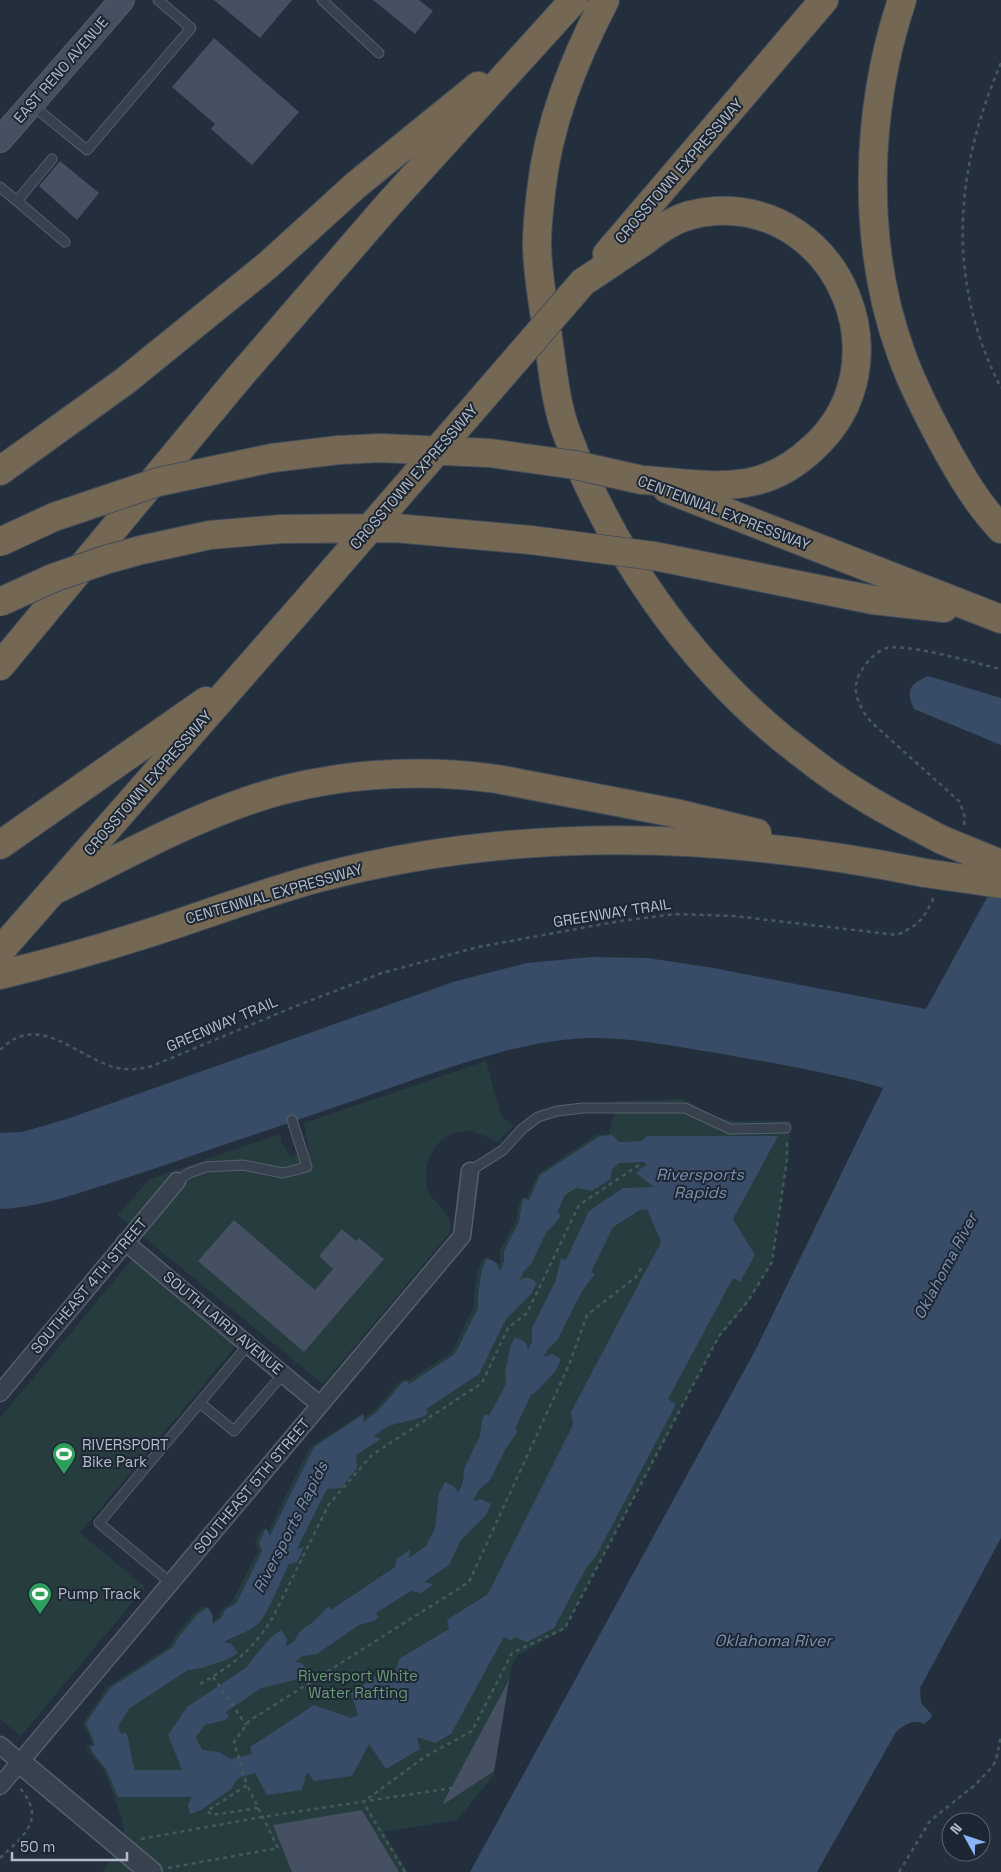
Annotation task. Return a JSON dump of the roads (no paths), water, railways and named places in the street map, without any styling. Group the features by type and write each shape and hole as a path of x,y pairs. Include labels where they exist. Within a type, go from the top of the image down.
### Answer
{"highway":[{"path":"0,666 236,381 388,205 574,0"},
{"path":"605,0 569,75 548,148 541,191 537,244 539,278 559,402 567,433 595,498 622,550 658,604 701,660 782,738 836,780 953,834 1001,864"},
{"name":"CROSSTOWN EXPRESSWAY","path":"0,951 299,610 694,154 824,0"},
{"path":"902,0 882,74 875,116 874,212 879,266 886,300 902,355 918,395 966,484 1001,529"},
{"path":"0,471 125,381 268,265 356,185 549,29"},
{"path":"583,282 672,222 714,212 738,212 760,216 781,225 799,236 816,250 829,265 847,295 853,316 857,361 854,380 848,400 835,423 818,444 806,455 786,468 757,481 740,484 723,485 642,480"},
{"name":"CENTENNIAL EXPRESSWAY","path":"0,542 54,518 158,482 272,458 339,450 380,448 490,453 575,465 642,480 991,615"},
{"path":"0,602 53,578 141,550 210,535 281,529 338,527 413,530 530,540 654,556 873,600 991,615"},
{"path":"0,845 239,678"},
{"path":"55,890 187,825 251,800 342,779 410,773 497,779 680,814 863,860"},
{"name":"CENTENNIAL EXPRESSWAY","path":"0,974 133,938 226,906 318,878 407,858 496,845 593,839 685,840 863,860 931,881 1001,884"}],"main road":[{"name":"EAST RENO AVENUE","path":"0,140 122,0"}],"street":[{"name":"SOUTHEAST 5TH STREET","path":"0,1786 462,1236 470,1170"},
{"name":"SOUTHEAST 4TH STREET","path":"0,1393 177,1180"},
{"name":"SOUTH LAIRD AVENUE","path":"126,1242 320,1405"},
{"path":"0,1745 118,1844 159,1870"}],"lane":[{"path":"31,105 87,150 191,28 158,0"},
{"path":"322,0 379,53"},
{"path":"17,201 52,159"},
{"path":"0,187 65,242"},
{"path":"470,1170 503,1150 522,1129 538,1118 558,1111 583,1108 685,1108 730,1129 770,1132 786,1128"},
{"path":"177,1180 188,1173 206,1167 243,1165 283,1173 307,1167 292,1120"},
{"path":"171,1583 99,1523 248,1345"},
{"path":"200,1403 234,1432 283,1374"}],"water":[{"path":"928,676 1001,698 1001,745 914,709 910,697 911,688"},
{"name":"Oklahoma River","path":"1001,872 1001,1538 920,1688 921,1703 932,1715 930,1719 924,1724 920,1722 909,1723 896,1732 817,1872 470,1872 757,1347 883,1088 800,1068 659,1044 601,1038 562,1040 520,1047 459,1065 74,1195 37,1204 0,1209 0,1133 22,1132 67,1119 453,982 527,963 592,957 647,958 708,967 926,1009"},
{"name":"Riversports Rapids","path":"612,1135 619,1142 642,1141 647,1136 778,1136 733,1219 755,1255 740,1282 733,1278 668,1399 676,1404 596,1556 586,1568 554,1628 527,1642 514,1637 512,1641 504,1637 451,1734 435,1743 417,1737 420,1749 386,1769 369,1744 352,1776 314,1781 307,1772 302,1790 267,1795 255,1773 238,1778 231,1789 201,1810 190,1814 188,1805 192,1797 118,1797 106,1769 90,1747 95,1745 86,1723 110,1688 173,1647 179,1636 198,1614 208,1607 213,1616 212,1624 221,1618 226,1609 236,1604 262,1551 259,1543 266,1528 270,1536 314,1447 364,1414 363,1422 377,1412 406,1380 409,1384 455,1354 478,1308 482,1269 487,1258 497,1263 500,1271 504,1262 504,1251 519,1222 524,1198 529,1200 540,1175 600,1136","holes":["644,1162 647,1166 636,1173 654,1187 623,1188 589,1211 566,1260 561,1258 556,1280 532,1328 532,1342 528,1349 525,1342 515,1337 510,1348 505,1373 506,1384 489,1416 485,1414 482,1420 480,1436 464,1469 463,1483 458,1493 455,1487 445,1482 439,1493 435,1528 426,1546 409,1558 410,1550 396,1559 395,1567 331,1610 329,1606 313,1622 301,1630 294,1641 286,1647 287,1639 281,1630 271,1637 247,1667 187,1707 168,1735 182,1770 135,1770 126,1733 121,1734 118,1726 130,1708 188,1670 202,1668 228,1659 238,1653 231,1644 224,1642 250,1630 261,1620 270,1606 289,1564 297,1562 304,1547 297,1549 327,1489 341,1488 357,1468 356,1455 381,1439 373,1436 388,1426 423,1417 428,1413 426,1409 479,1374 506,1319 532,1293 537,1282 527,1277 520,1280 524,1271 531,1264 546,1233 561,1215 557,1213 565,1195 576,1188 592,1191 610,1179 612,1170 619,1163","647,1209 661,1242 571,1412 573,1425 488,1594 447,1620 449,1629 399,1659 395,1676 385,1670 351,1693 358,1715 351,1718 314,1705 250,1747 252,1754 231,1759 219,1752 202,1750 196,1737 205,1725 225,1720 229,1717 226,1712 261,1688 299,1679 309,1672 302,1663 295,1662 302,1656 317,1654 359,1625 374,1621 379,1617 376,1613 411,1591 421,1593 434,1584 424,1582 449,1565 461,1540 486,1515 491,1504 481,1499 473,1501 479,1490 490,1480 506,1448 518,1431 515,1429 531,1395 556,1370 561,1359 552,1354 544,1357 548,1349 558,1339 582,1291 595,1274 591,1272 613,1227 640,1210"]}],"place":[{"name":"RIVERSPORT Bike Park","path":"64,1475"},
{"name":"Pump Track","path":"40,1615"}],"park label":[{"name":"Riversport White Water Rafting","path":"358,1684"}]}
